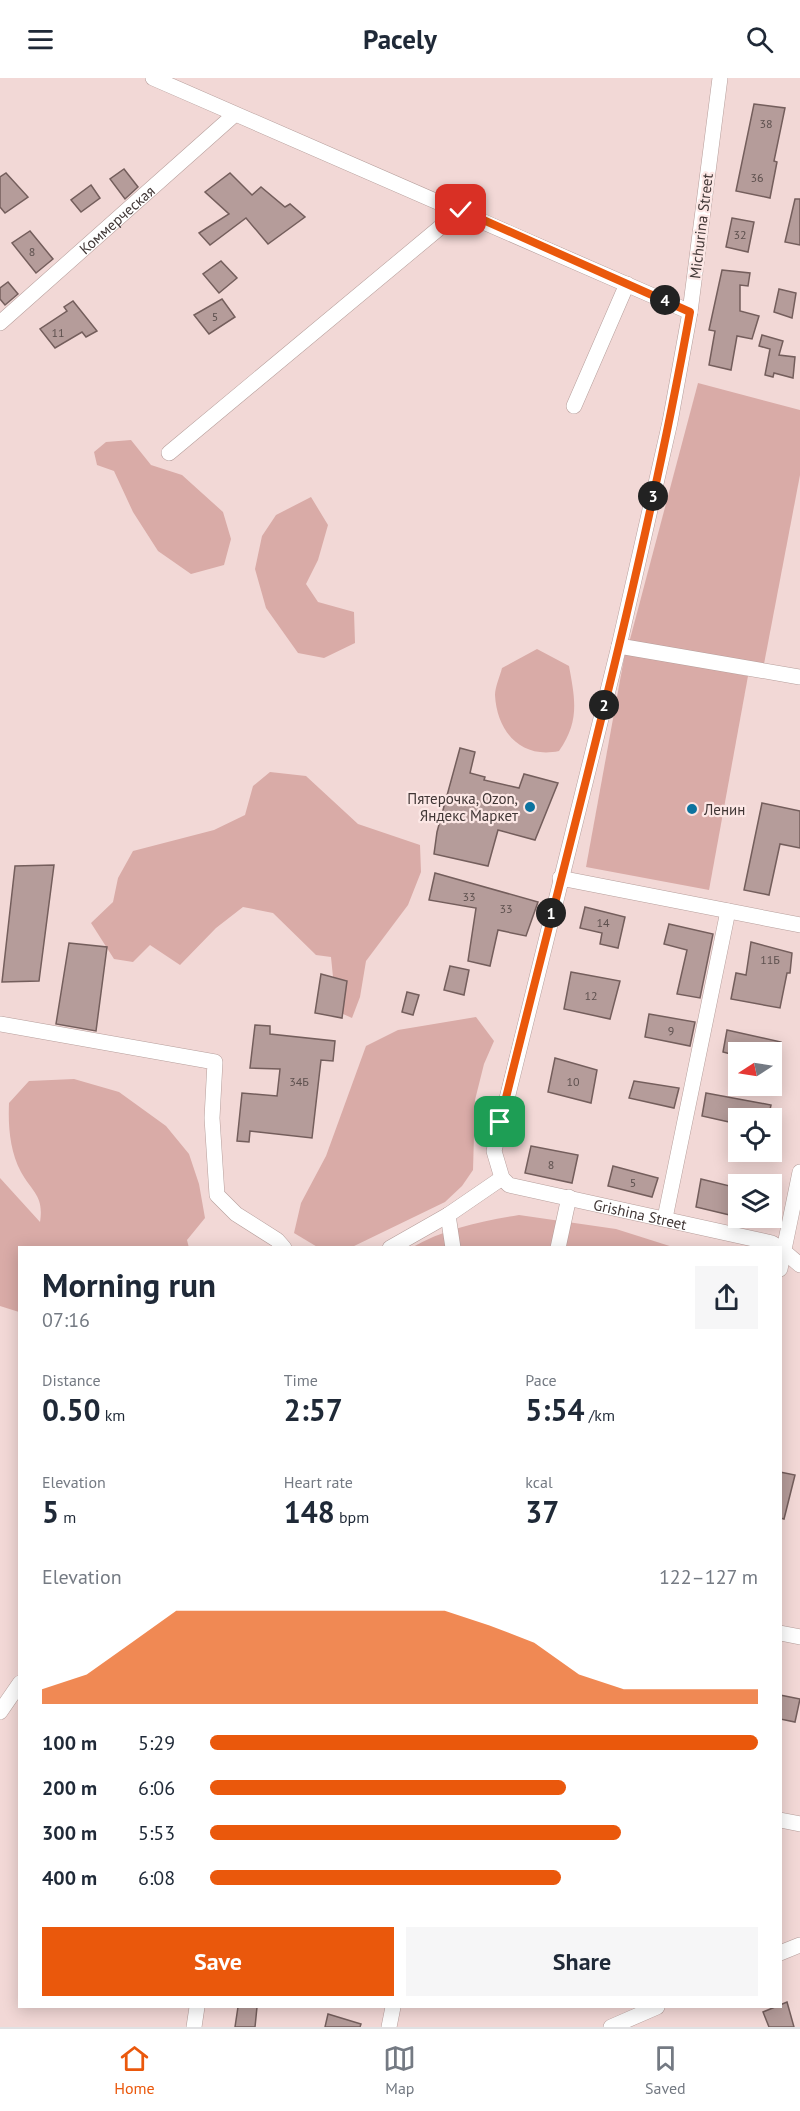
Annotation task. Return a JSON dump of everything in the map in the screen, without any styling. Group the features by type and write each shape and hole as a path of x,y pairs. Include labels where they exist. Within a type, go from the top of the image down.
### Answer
{"street":[{"path":"153,78 234,115 461,210 690,312"},
{"name":"Michurina Street","path":"502,1178 494,1151 498,1131 619,646 670,422 690,312 720,78"},
{"name":"Коммерческая","path":"0,323 234,115"},
{"path":"169,453 461,210"},
{"path":"574,406 627,284"},
{"path":"619,646 800,676"},
{"path":"560,878 800,926"},
{"path":"665,1218 728,911"},
{"path":"0,1024 215,1062 212,1118 217,1195 236,1214 277,1239 282,1246"},
{"path":"782,1246 800,1172"},
{"path":"394,1246 448,1215 502,1178"},
{"name":"Grishina Street","path":"502,1178 509,1185 519,1188 665,1218 772,1243 776,1246"},
{"path":"558,1246 570,1197"},
{"path":"448,1215 453,1246"},
{"name":"Grishina Street","path":"782,1250 800,1265"},
{"path":"782,1633 800,1637"},
{"path":"0,1712 18,1686"},
{"path":"782,1820 800,1824"},
{"path":"782,1952 800,1944"},
{"path":"194,2027 197,2008"},
{"path":"389,2027 393,2008"},
{"path":"616,2025 624,2008"},
{"path":"616,2025 641,2021 656,2008"}],"shaded area":[{"path":"698,383 800,410 800,475 764,664 629,643"},
{"path":"131,440 151,465 182,475 223,512 231,539 224,565 191,574 158,551 133,512 114,471 97,465 94,452 106,442"},
{"path":"311,497 328,525 318,560 306,584 318,602 354,612 355,643 324,658 298,653 266,608 255,569 262,536 276,515"},
{"path":"537,649 569,666 574,699 573,720 566,740 559,751 534,751 523,747 506,732 497,709 495,692 502,668"},
{"path":"625,653 748,676 709,890 586,867"},
{"path":"270,772 306,776 358,824 420,845 421,872 408,905 366,961 360,997 352,1018 332,1009 334,987 331,957 316,955 273,913 243,907 216,928 180,965 150,945 133,962 114,959 91,923 113,902 118,878 133,851 214,830 245,815 253,786"},
{"path":"476,1017 494,1041 484,1064 475,1100 473,1170 462,1186 445,1202 354,1246 316,1246 294,1233 301,1203 326,1156 366,1046 398,1030"},
{"path":"74,1079 119,1092 166,1126 189,1154 199,1184 205,1218 187,1240 188,1246 18,1246 18,1312 0,1306 0,1178 40,1222 39,1200 21,1172 14,1156 9,1130 9,1103 29,1081"},
{"path":"519,1215 616,1229 670,1246 414,1246 449,1231"}],"building":[{"path":"754,104 785,108 774,161 777,162 770,198 736,191"},
{"path":"124,169 138,187 125,199 110,179"},
{"path":"6,173 28,197 5,213 0,207 0,177"},
{"path":"230,173 252,195 261,187 285,207 290,204 305,217 268,244 246,218 210,245 199,233 229,214 205,192"},
{"path":"91,185 100,198 81,212 71,200"},
{"path":"795,199 800,199 800,245 785,242"},
{"path":"732,218 754,222 748,252 726,247"},
{"path":"30,231 53,259 36,273 12,243"},
{"path":"221,261 237,278 219,293 203,274"},
{"path":"722,270 750,273 748,286 740,285 740,311 759,316 752,339 737,336 731,370 709,365 715,331 709,330"},
{"path":"8,282 18,294 5,305 0,299 0,288"},
{"path":"779,289 796,293 792,318 774,312"},
{"path":"222,299 235,317 209,334 194,315"},
{"path":"73,301 97,331 86,337 82,332 55,348 40,329 67,311 64,307"},
{"path":"762,335 783,341 779,355 795,357 793,378 774,373 773,377 765,375 770,349 759,346"},
{"path":"460,748 475,752 470,773 485,777 484,780 519,788 524,774 558,783 535,840 498,830 488,866 434,854 437,832"},
{"path":"762,803 800,811 800,848 780,844 769,895 744,890"},
{"path":"54,865 39,981 2,982 15,866"},
{"path":"435,873 538,902 526,936 498,930 490,966 468,961 476,908 429,900"},
{"path":"585,907 625,917 618,948 600,944 602,933 580,928"},
{"path":"669,924 713,934 700,998 677,994 687,950 664,944"},
{"path":"751,942 792,953 790,973 787,973 780,1008 731,999 736,973 746,975"},
{"path":"69,943 107,947 96,1031 56,1024"},
{"path":"450,966 469,970 464,995 444,990"},
{"path":"571,972 620,981 610,1019 564,1009"},
{"path":"321,974 347,981 342,1018 315,1013"},
{"path":"407,992 419,995 413,1015 402,1012"},
{"path":"649,1014 695,1022 690,1046 645,1037"},
{"path":"255,1025 270,1026 270,1034 335,1041 333,1061 321,1060 312,1138 250,1131 249,1142 237,1141 242,1093 277,1096 280,1069 250,1068"},
{"path":"727,1030 781,1042 728,1042 728,1053 723,1052"},
{"path":"555,1058 597,1070 591,1103 548,1092"},
{"path":"634,1081 679,1088 674,1108 629,1098"},
{"path":"706,1093 771,1105 770,1108 728,1108 728,1122 702,1116"},
{"path":"531,1146 578,1155 572,1183 525,1173"},
{"path":"613,1166 658,1178 652,1197 608,1186"},
{"path":"701,1179 728,1186 728,1215 696,1207"},
{"path":"782,1472 795,1475 784,1519 782,1518"},
{"path":"782,1695 800,1699 795,1722 782,1719"},
{"path":"787,2002 794,2027 769,2027 763,2012 773,2008 782,2008 782,2004"},
{"path":"238,2008 257,2008 255,2027 235,2027"},
{"path":"328,2014 361,2024 360,2027 325,2027"}],"place":[{"name":"Пятерочка, Ozon, Яндекс Маркет","path":"530,807"},
{"name":"Ленин","path":"692,809"}],"route":[{"path":"461,210 690,312 670,422 619,646 500,1122"}]}
